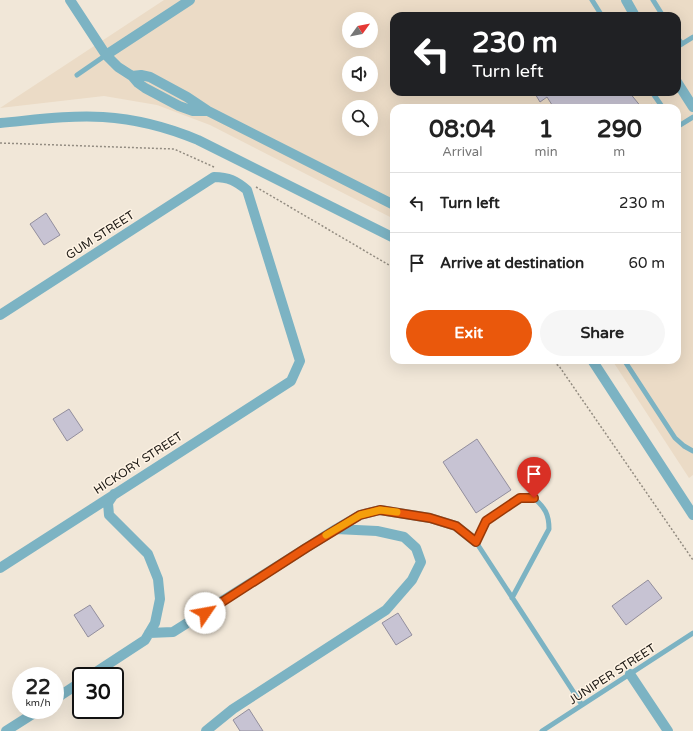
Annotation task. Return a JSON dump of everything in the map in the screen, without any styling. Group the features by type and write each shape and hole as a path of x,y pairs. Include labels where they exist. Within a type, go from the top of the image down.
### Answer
{"street":[{"path":"70,0 106,55 118,68 132,76 141,86 179,106 192,111 208,111 390,203"},
{"path":"106,55 190,0"},
{"path":"626,0 633,12"},
{"path":"681,88 693,108"},
{"path":"0,123 69,117 102,117 134,120 167,128 198,140 390,236"},
{"name":"GUM STREET","path":"0,315 214,177 225,177 237,182 247,190 300,361 291,381"},
{"path":"595,364 693,515"},
{"name":"HICKORY STREET","path":"0,568 291,381"},
{"path":"104,667 145,640 155,623 160,599 158,579 148,554 109,515 108,503 114,494"},
{"path":"149,633 173,632 360,515 380,510 430,518 456,526 476,542"},
{"path":"206,731 233,709 386,610 412,580 421,562 416,548 404,537 377,531 336,529"},
{"path":"630,674 668,731"},
{"path":"6,731 24,719"}],"lane":[{"path":"592,0 600,12"},
{"path":"653,0 660,12"},
{"path":"681,45 693,37"},
{"path":"77,75 106,55"},
{"path":"681,124 693,117"},
{"path":"627,364 675,438 684,446 693,451"},
{"path":"512,598 549,529 549,518 543,507 534,498 520,498 486,521 476,542 512,598 582,705"},
{"name":"JUNIPER STREET","path":"542,731 693,633"}],"path":[{"path":"556,364 559,366 693,560"}],"shaded area":[{"path":"164,0 693,0 693,475 689,478 615,364 681,364 681,104 390,104 390,217 210,125 157,105 104,96 0,108"}],"building":[{"path":"536,96 632,96 639,104 551,104 547,97 540,102"},
{"path":"46,213 60,235 44,245 30,224"},
{"path":"69,409 83,430 67,441 53,419"},
{"path":"477,439 511,490 476,513 443,462"},
{"path":"648,580 662,598 626,625 612,606"},
{"path":"90,605 104,626 88,637 74,615"},
{"path":"398,613 412,635 396,645 382,623"},
{"path":"249,709 263,731 240,731 233,720"}],"slow traffic":[{"path":"326,535 360,515 380,510 397,512"}],"route":[{"path":"205,613 360,515 380,510 430,518 456,526 476,542 486,521 520,498 534,498"}]}
